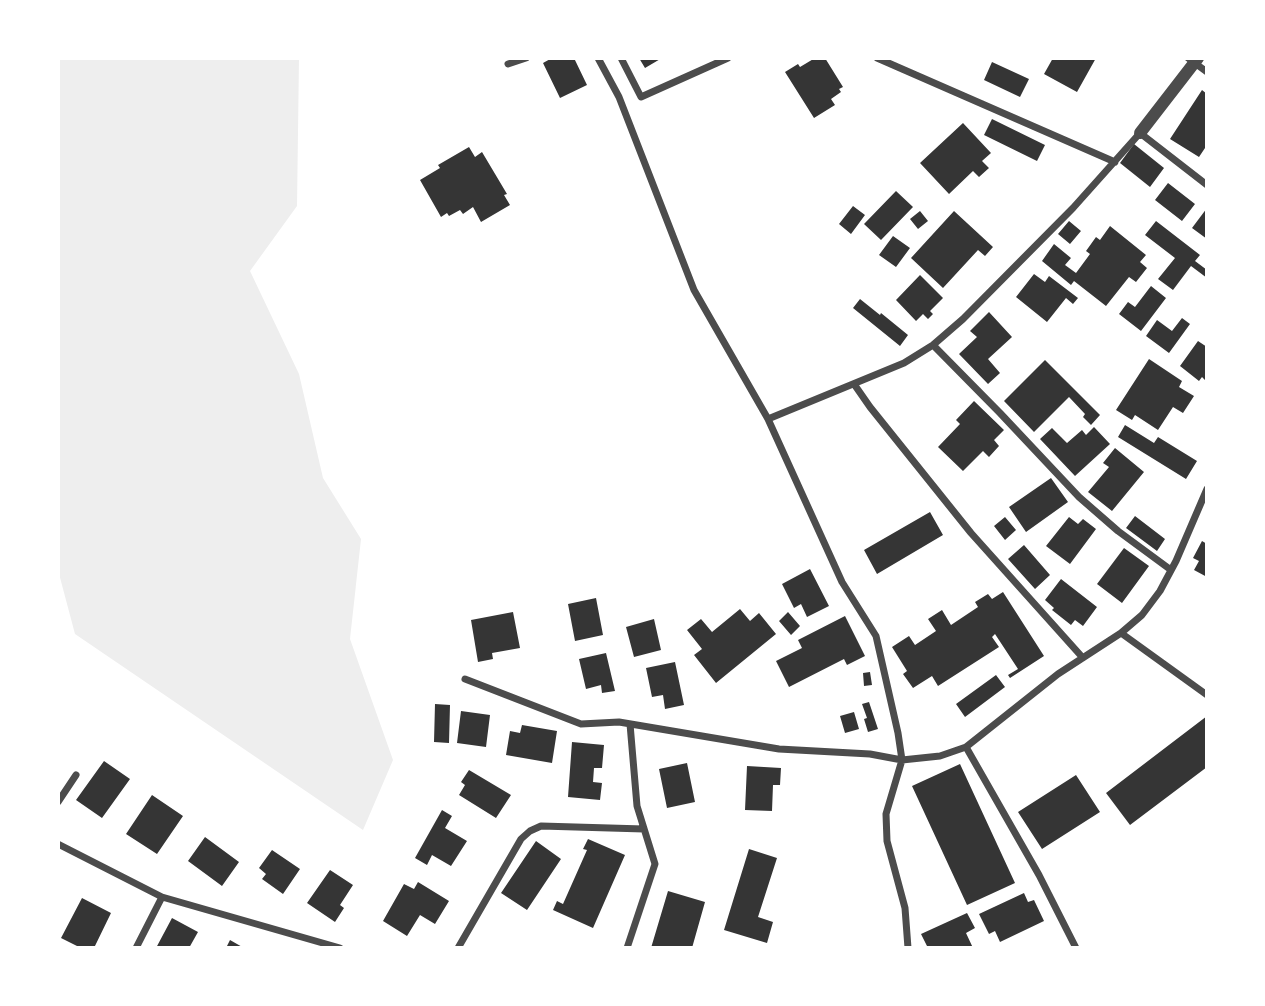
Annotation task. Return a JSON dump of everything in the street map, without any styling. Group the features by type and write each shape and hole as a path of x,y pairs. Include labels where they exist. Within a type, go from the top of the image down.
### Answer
{"street":[{"path":"508,64 526,58"},
{"path":"598,58 619,97 694,290 768,419 842,582 876,636 902,760 886,814 887,841 905,908 908,948"},
{"path":"621,58 642,97 728,58"},
{"path":"877,58 1115,162"},
{"path":"768,419 905,363 933,345 963,319 1055,227 1115,162 1140,133 1193,59 1207,72"},
{"path":"1140,133 1207,185"},
{"path":"933,345 1079,497 1118,531 1171,570"},
{"path":"854,384 971,533 1083,658"},
{"path":"465,679 581,724 619,722 779,749 870,754 902,760 940,756 966,747 1058,674 1121,633 1142,615 1160,591 1171,570 1207,489"},
{"path":"1121,633 1207,695"},
{"path":"627,948 655,864 637,806 631,724"},
{"path":"966,747 1040,875 1076,948"},
{"path":"58,802 76,775"},
{"path":"458,948 521,839 530,831 541,826 644,829"},
{"path":"58,844 162,897 340,948"},
{"path":"136,948 162,897"}],"shaded area":[{"path":"58,58 299,58 297,206 250,271 299,374 323,478 361,539 350,639 393,760 363,830 75,634 58,570"}],"building":[{"path":"552,58 574,58 587,85 560,98 543,63"},
{"path":"639,58 662,58 645,68"},
{"path":"815,58 825,58 843,87 839,89 841,92 831,99 835,105 814,118 785,72"},
{"path":"1053,58 1096,58 1077,92 1044,74"},
{"path":"992,62 1029,79 1020,97 984,80"},
{"path":"1202,90 1207,94 1207,145 1199,157 1170,139"},
{"path":"992,119 1045,145 1037,161 984,135"},
{"path":"963,123 991,153 982,161 989,168 979,177 973,171 949,194 920,163"},
{"path":"1134,144 1164,168 1150,187 1120,163"},
{"path":"469,147 475,157 482,152 507,194 504,195 510,205 481,222 473,207 463,214 460,210 441,217 420,180 440,168 438,165"},
{"path":"1168,183 1195,204 1182,221 1155,200"},
{"path":"896,191 913,207 881,240 864,224"},
{"path":"853,206 865,215 851,234 839,224"},
{"path":"1207,208 1207,239 1192,228"},
{"path":"920,211 928,221 918,229 910,219"},
{"path":"954,211 993,247 985,256 978,250 943,288 911,258"},
{"path":"1069,221 1081,231 1070,244 1058,234"},
{"path":"1156,221 1200,255 1195,261 1207,270 1207,278 1191,266 1173,290 1158,279 1175,258 1145,235"},
{"path":"1110,226 1146,255 1140,262 1147,268 1136,282 1129,277 1106,306 1074,281 1071,285 1042,261 1054,244 1071,258 1065,265 1076,273 1090,254 1086,251 1096,237 1100,240"},
{"path":"893,236 910,248 896,267 879,255"},
{"path":"1034,274 1045,282 1049,276 1078,298 1073,304 1066,298 1047,322 1016,297"},
{"path":"920,275 943,298 930,311 933,314 928,319 923,314 916,321 896,300"},
{"path":"1151,286 1166,298 1141,331 1119,314 1128,302 1135,307"},
{"path":"860,299 908,335 900,346 853,308"},
{"path":"989,312 1012,337 988,359 1000,373 988,384 959,354 977,337 970,331"},
{"path":"1182,318 1190,324 1169,353 1146,336 1157,320 1172,331"},
{"path":"1198,341 1207,347 1207,382 1202,377 1199,381 1180,366"},
{"path":"1149,359 1182,381 1179,387 1194,396 1183,413 1173,407 1158,430 1135,415 1132,420 1116,410"},
{"path":"1045,360 1100,415 1091,425 1069,397 1034,432 1004,401"},
{"path":"974,401 1004,430 994,440 999,446 989,457 983,451 963,471 938,447 960,424 956,420"},
{"path":"1125,425 1154,443 1158,437 1197,461 1186,479 1118,437"},
{"path":"1094,427 1110,444 1075,476 1040,439 1052,428 1067,443 1082,430 1086,435"},
{"path":"1115,448 1144,472 1112,511 1088,492 1109,467 1103,463"},
{"path":"1051,478 1068,502 1026,532 1009,507"},
{"path":"930,512 943,535 877,574 864,550"},
{"path":"1135,516 1165,539 1157,551 1126,528"},
{"path":"1005,517 1016,530 1005,540 994,526"},
{"path":"1069,517 1078,524 1083,519 1096,529 1070,564 1046,546"},
{"path":"1202,541 1207,544 1207,577 1194,570 1199,561 1193,558"},
{"path":"1024,545 1050,575 1035,589 1008,559"},
{"path":"1124,548 1149,566 1122,603 1097,584"},
{"path":"810,569 829,606 807,617 801,604 794,608 782,584"},
{"path":"1061,579 1097,607 1083,626 1075,620 1071,625 1052,610 1054,608 1045,600"},
{"path":"1003,592 1044,656 1010,678 1008,675 1018,669 995,634 992,637 999,647 938,686 932,676 913,688 903,674 907,671 892,647 909,636 915,645 936,631 928,619 942,610 951,625 978,607 975,602 988,594 992,599"},
{"path":"596,598 603,635 575,641 568,604"},
{"path":"740,609 750,621 759,613 776,634 716,683 694,655 702,649 687,630 701,619 712,632"},
{"path":"513,612 520,648 492,653 493,659 478,662 471,620"},
{"path":"788,612 800,626 791,635 779,621"},
{"path":"845,616 865,656 847,665 844,659 789,687 776,661 802,648 798,640"},
{"path":"654,619 661,650 634,657 626,627"},
{"path":"606,653 615,691 602,693 601,685 586,689 579,659"},
{"path":"675,662 684,705 665,709 663,695 652,697 646,668"},
{"path":"870,672 872,685 864,686 863,673"},
{"path":"996,675 1005,687 965,717 956,704"},
{"path":"869,702 878,729 868,732 862,704"},
{"path":"435,704 450,705 449,743 434,742"},
{"path":"461,711 490,715 486,747 457,743"},
{"path":"854,712 859,729 845,733 840,716"},
{"path":"1207,716 1207,767 1130,825 1106,793"},
{"path":"522,725 557,731 552,763 506,755 510,731 520,733"},
{"path":"572,742 604,745 602,768 594,768 593,782 602,783 600,800 568,797"},
{"path":"104,761 130,779 102,818 76,800"},
{"path":"687,763 695,802 667,808 659,769"},
{"path":"960,764 1015,883 967,905 912,786"},
{"path":"747,766 781,768 780,785 773,785 772,811 745,810"},
{"path":"469,770 511,795 496,818 459,795 465,785 461,782"},
{"path":"1076,775 1100,812 1042,849 1018,812"},
{"path":"152,795 183,816 157,854 126,834"},
{"path":"442,810 452,816 445,828 467,841 451,866 432,855 427,865 415,858"},
{"path":"205,837 239,862 222,886 188,861"},
{"path":"588,839 625,855 593,928 553,910 557,901 563,904 587,850 583,849"},
{"path":"536,841 561,859 527,910 501,893"},
{"path":"749,849 777,858 758,917 773,922 767,943 724,930"},
{"path":"272,850 300,869 283,894 262,879 266,874 259,868"},
{"path":"330,870 353,885 340,905 344,908 335,922 307,903"},
{"path":"418,882 449,901 435,924 420,915 407,936 383,921 404,884 414,889"},
{"path":"668,891 705,902 692,948 651,948"},
{"path":"1024,893 1028,902 1034,900 1044,921 1000,942 995,931 989,934 979,914"},
{"path":"82,898 111,913 94,948 81,948 61,938"},
{"path":"967,913 975,928 966,933 973,948 928,948 921,934"},
{"path":"172,918 198,932 189,948 156,948"},
{"path":"230,940 244,948 226,948"}]}
